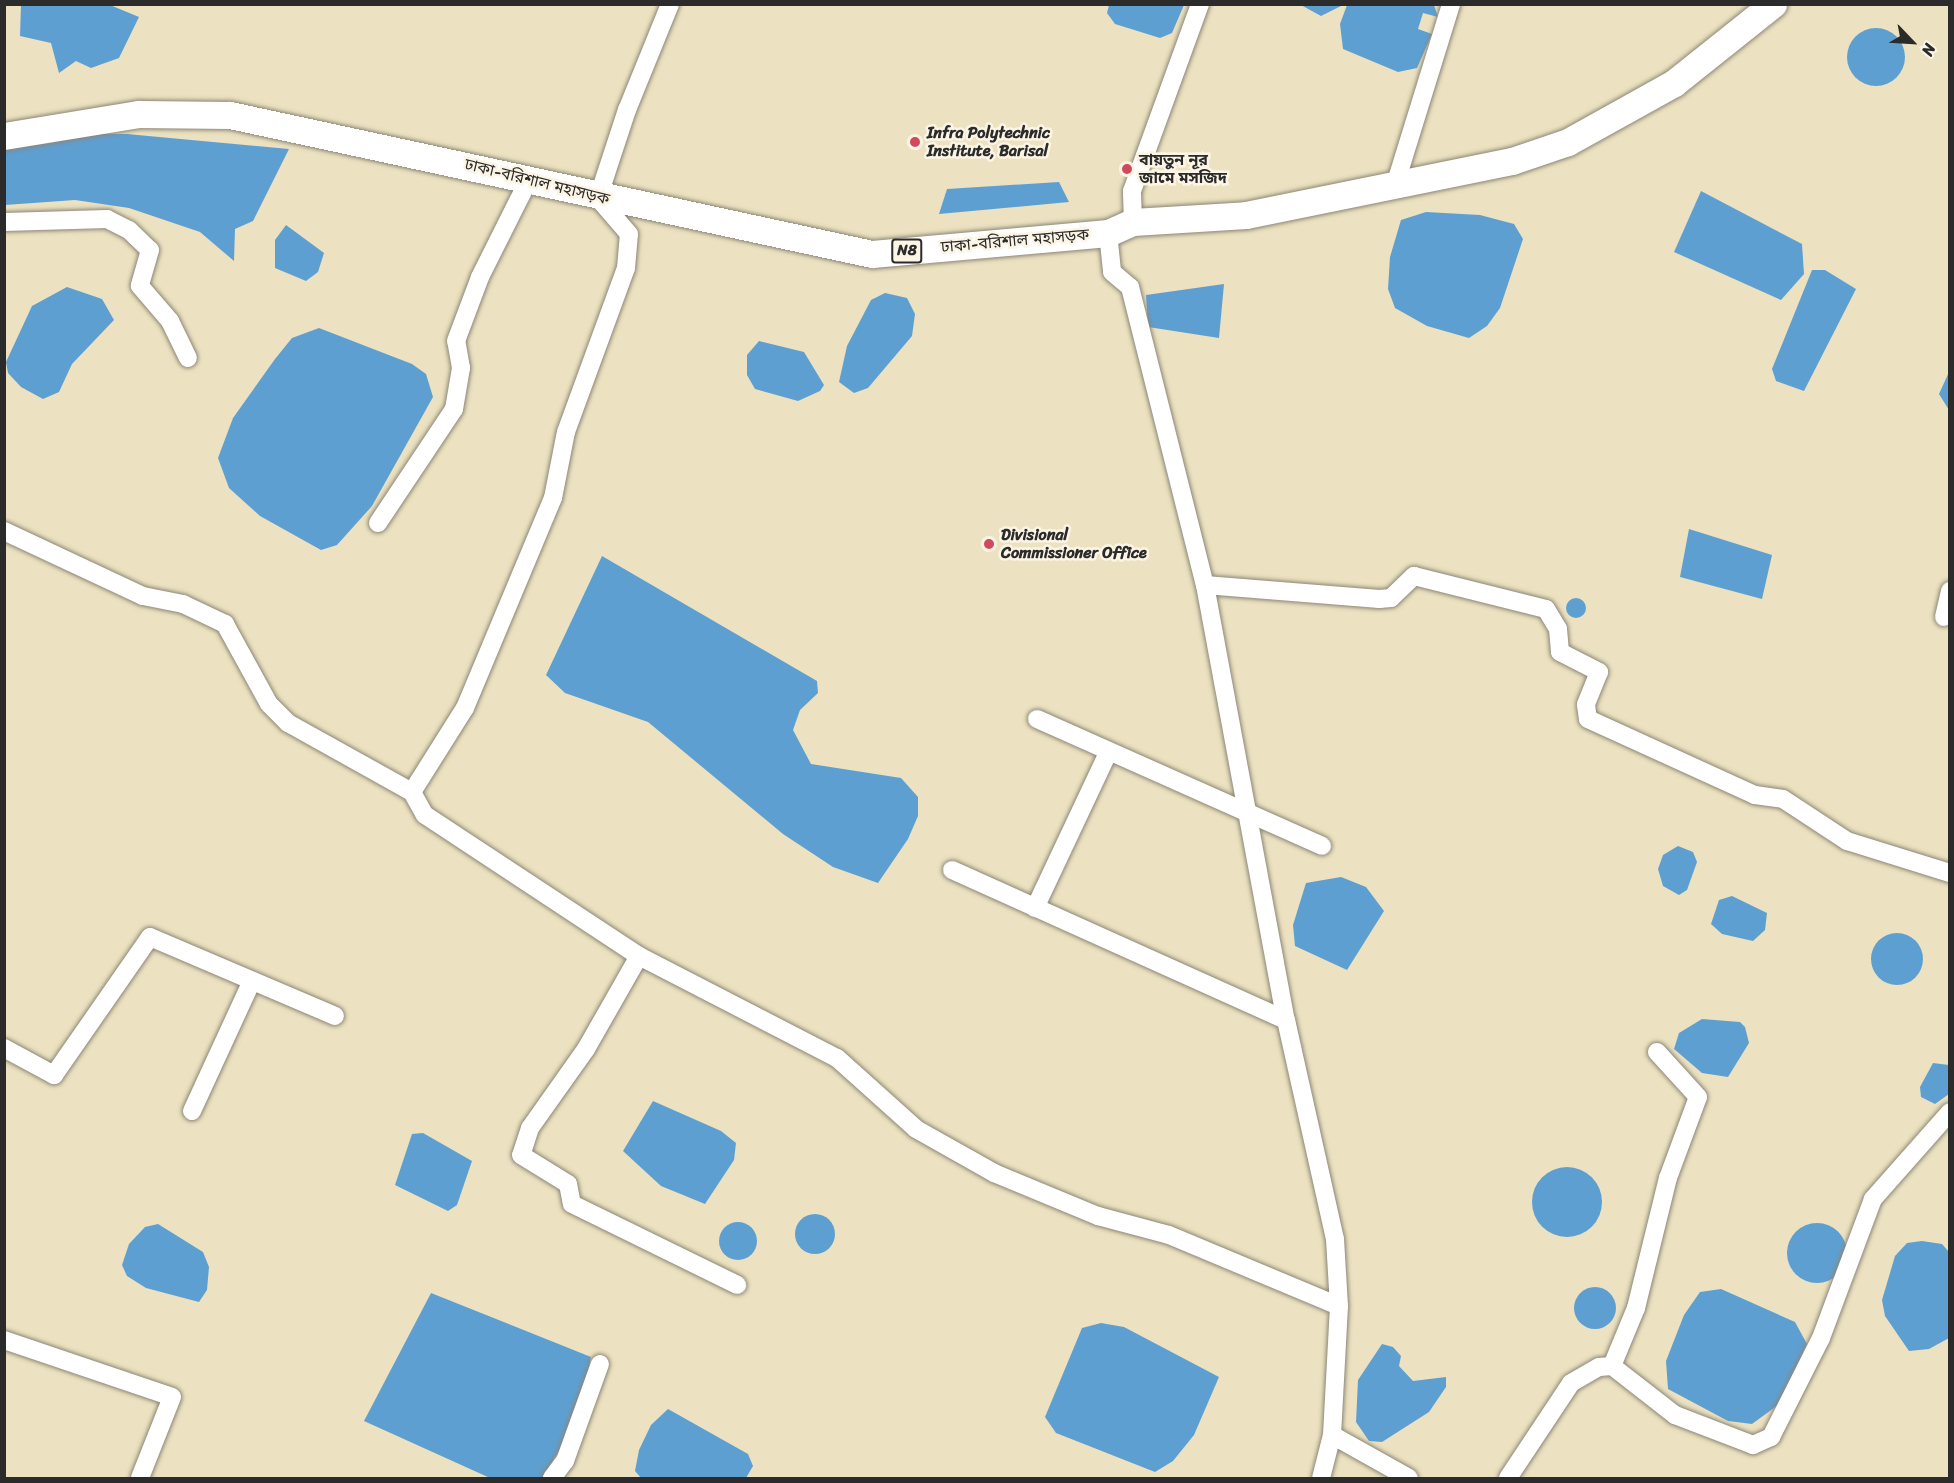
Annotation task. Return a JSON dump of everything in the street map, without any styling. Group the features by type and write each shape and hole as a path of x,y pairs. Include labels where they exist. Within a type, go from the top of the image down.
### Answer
{"highway":[{"name":"ঢাকা-বরিশাল মহাসড়ক","path":"4,136 139,114 230,115 529,178 598,198 872,254 1108,233 1133,222 1246,215 1396,182 1512,161 1568,142 1674,82 1773,4"}],"street":[{"path":"412,792 465,708 501,631 553,498 566,432 626,268 629,234 598,198 627,110 670,4"},
{"path":"1133,222 1132,191 1200,4"},
{"path":"1396,182 1451,4"},
{"path":"378,523 454,409 461,368 456,340 480,277 529,178"},
{"path":"4,222 107,219 129,230 150,250 140,286 170,321 189,358"},
{"path":"1108,233 1112,272 1130,287 1205,585 1245,812 1286,1020 1335,1239 1339,1306 1332,1435 1321,1479"},
{"path":"4,531 143,596 183,604 225,624 269,704 288,723 412,792 424,815 639,956 837,1059 916,1129 994,1173 1098,1216 1169,1235 1339,1306"},
{"path":"1205,585 1379,599 1391,597 1414,576 1546,609 1558,629 1560,652 1599,672 1586,705 1588,719 1755,795 1783,799 1847,841 1950,873"},
{"path":"1944,617 1950,591"},
{"path":"1037,719 1108,753 1322,846"},
{"path":"1035,908 1108,753"},
{"path":"952,870 1286,1020"},
{"path":"4,1048 54,1075 150,937 251,983 335,1016"},
{"path":"639,956 586,1049 530,1128 521,1155 567,1184 572,1204 737,1284"},
{"path":"192,1111 251,983"},
{"path":"1612,1366 1647,1275 1668,1178 1698,1097 1657,1052"},
{"path":"1508,1479 1570,1383 1599,1367 1612,1366 1675,1415 1753,1445 1771,1437 1821,1338 1873,1199 1950,1112"},
{"path":"4,1340 172,1397 140,1479"},
{"path":"552,1479 565,1461 600,1364"},
{"path":"1332,1435 1409,1479"}],"water":[{"path":"1109,4 1184,5 1172,33 1160,38 1115,24 1107,13"},
{"path":"21,5 110,5 139,17 119,58 91,68 76,61 59,73 51,43 20,36"},
{"path":"1301,5 1343,5 1321,16"},
{"path":"1347,5 1434,5 1438,17 1423,13 1418,29 1432,34 1417,68 1398,72 1343,49 1340,24"},
{"path":"1870,28 1882,28 1897,36 1905,51 1905,63 1897,78 1882,86 1870,86 1855,78 1847,63 1847,51 1855,36"},
{"path":"83,134 127,134 289,149 253,221 235,229 234,261 200,232 129,208 75,200 5,205 5,148"},
{"path":"1059,182 1069,202 939,214 947,189"},
{"path":"1701,191 1802,244 1804,274 1781,300 1674,252"},
{"path":"1426,212 1480,215 1514,224 1523,239 1500,308 1487,326 1469,338 1427,326 1395,308 1388,289 1390,257 1401,220"},
{"path":"286,225 324,253 318,272 306,281 275,268 275,240"},
{"path":"1812,270 1825,270 1856,289 1804,391 1776,381 1772,369"},
{"path":"1224,284 1219,338 1148,327 1146,295"},
{"path":"67,287 102,299 114,320 72,364 59,392 43,399 21,387 8,373 6,362 32,306"},
{"path":"885,293 907,298 915,314 912,336 868,388 854,393 839,382 847,346 871,300"},
{"path":"319,328 412,364 426,374 433,397 372,506 337,545 321,550 260,516 229,488 218,458 233,418 275,359 292,338"},
{"path":"759,341 804,352 824,385 820,391 798,401 755,389 747,375 747,355"},
{"path":"1949,372 1949,410 1939,394"},
{"path":"1689,529 1772,555 1762,599 1680,577"},
{"path":"602,556 817,681 818,693 800,710 793,730 811,764 901,778 918,797 918,816 908,839 878,883 833,867 783,834 648,722 565,693 546,675"},
{"path":"1576,598 1583,601 1586,608 1583,615 1576,618 1569,615 1566,608 1569,601"},
{"path":"1678,846 1693,852 1697,862 1687,890 1679,895 1663,886 1658,869 1663,855"},
{"path":"1341,877 1366,887 1384,911 1347,970 1295,946 1293,925 1306,883"},
{"path":"1732,896 1767,913 1765,930 1753,941 1722,934 1711,924 1719,900"},
{"path":"1897,933 1907,935 1915,941 1921,949 1923,959 1921,969 1915,977 1907,983 1897,985 1887,983 1879,977 1873,969 1871,959 1873,949 1879,941 1887,935"},
{"path":"1702,1019 1740,1022 1745,1027 1749,1043 1728,1077 1702,1073 1674,1049 1679,1033"},
{"path":"1933,1063 1949,1065 1949,1094 1935,1104 1921,1097 1920,1087"},
{"path":"653,1101 721,1131 736,1143 734,1160 705,1204 661,1186 623,1151"},
{"path":"423,1133 472,1161 457,1205 448,1211 395,1185 412,1134"},
{"path":"1567,1167 1580,1170 1592,1177 1599,1189 1602,1202 1599,1215 1592,1227 1580,1234 1567,1237 1554,1234 1542,1227 1535,1215 1532,1202 1535,1189 1542,1177 1554,1170"},
{"path":"815,1214 823,1215 829,1220 834,1226 834,1242 829,1248 823,1253 815,1254 807,1253 801,1248 796,1242 795,1234 796,1226 801,1220 807,1215"},
{"path":"738,1222 752,1227 757,1241 752,1255 738,1260 724,1255 719,1241 724,1227"},
{"path":"1817,1223 1838,1232 1847,1253 1838,1274 1817,1283 1796,1274 1787,1253 1796,1232"},
{"path":"158,1224 203,1252 209,1267 207,1290 199,1302 146,1288 127,1276 122,1265 129,1244 145,1227"},
{"path":"1922,1241 1942,1244 1949,1252 1949,1338 1929,1349 1909,1351 1885,1316 1882,1300 1895,1256 1907,1243"},
{"path":"1595,1287 1603,1288 1610,1293 1615,1300 1615,1316 1610,1323 1603,1328 1595,1329 1587,1328 1580,1323 1575,1316 1574,1308 1575,1300 1580,1293 1587,1288"},
{"path":"1721,1289 1795,1322 1807,1344 1778,1405 1752,1424 1728,1421 1668,1389 1666,1361 1684,1315 1700,1292"},
{"path":"431,1293 591,1357 579,1419 542,1478 490,1478 364,1421"},
{"path":"1101,1323 1124,1327 1219,1377 1194,1435 1173,1461 1155,1472 1056,1433 1045,1417 1082,1328"},
{"path":"1382,1344 1393,1347 1401,1356 1399,1366 1413,1381 1446,1377 1446,1387 1429,1412 1382,1442 1369,1441 1356,1422 1358,1380"},
{"path":"668,1409 748,1454 753,1466 746,1478 641,1478 635,1471 639,1450 651,1425"}],"place":[{"name":"Infra Polytechnic Institute, Barisal","path":"915,142"},
{"name":"বায়তুন নূর জামে মসজিদ","path":"1127,169"},
{"name":"Divisional Commissioner Office","path":"989,544"}]}
